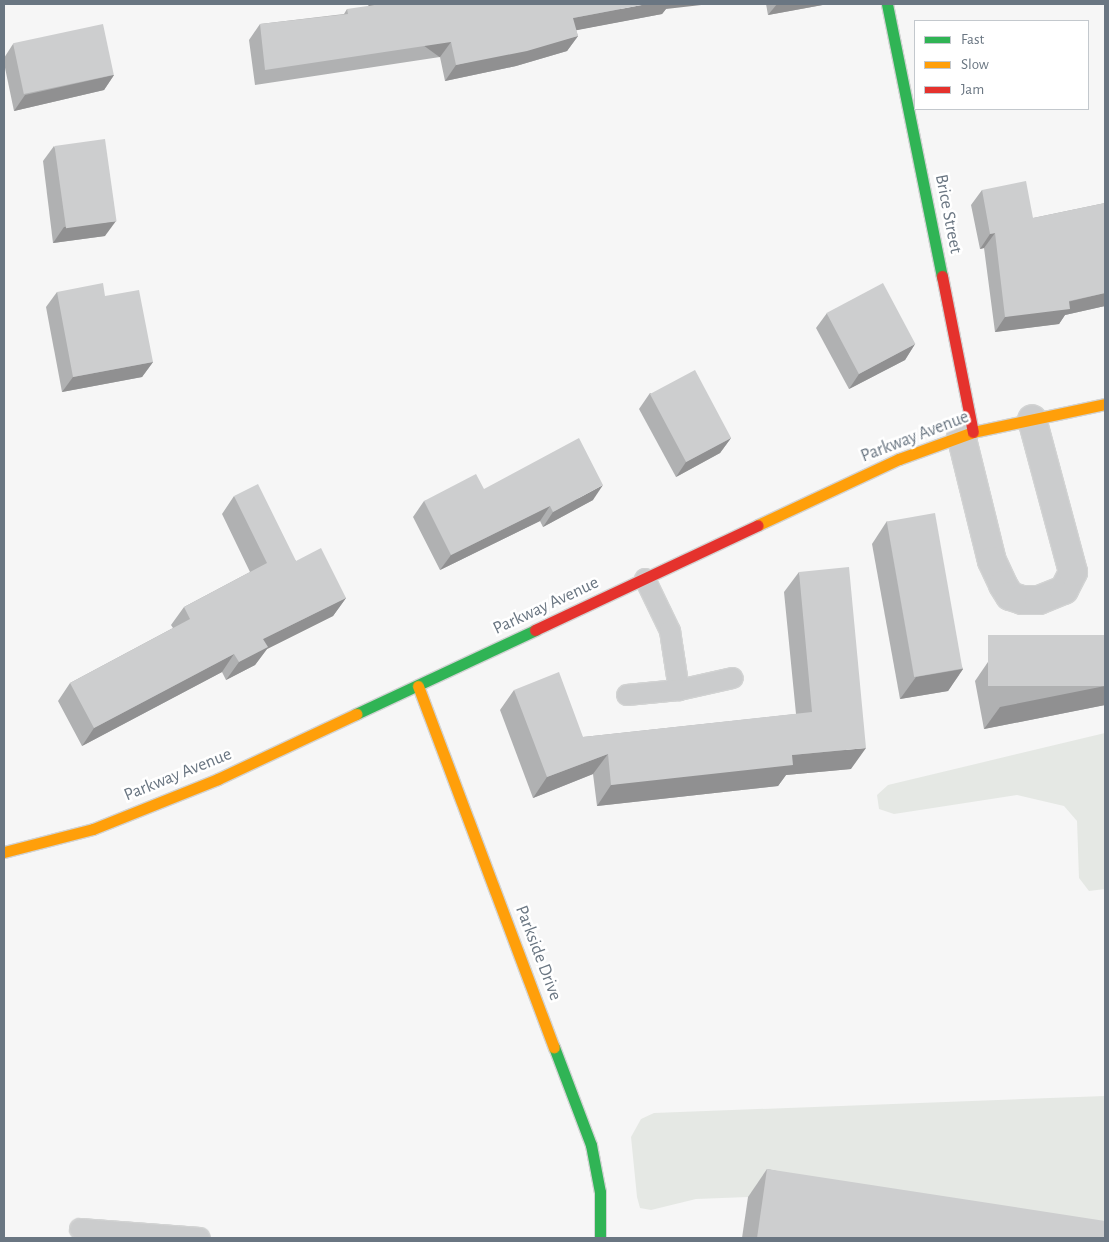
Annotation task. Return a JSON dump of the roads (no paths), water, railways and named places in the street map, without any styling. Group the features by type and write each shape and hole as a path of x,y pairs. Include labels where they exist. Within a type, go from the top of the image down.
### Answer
{"street":[{"name":"Brice Street","path":"887,4 967,434"},
{"name":"Parkway Avenue","path":"4,852 93,829 218,779 899,459 967,434 1105,404"},
{"path":"967,434 992,561 1010,596 1022,600 1039,600 1064,590 1073,572 1032,419"},
{"name":"Parkside Drive","path":"418,686 591,1145 600,1192 600,1238"}],"lane":[{"path":"644,579 670,631 679,690"},
{"path":"627,695 679,690 732,678"},
{"path":"80,1229 200,1238"}]}
